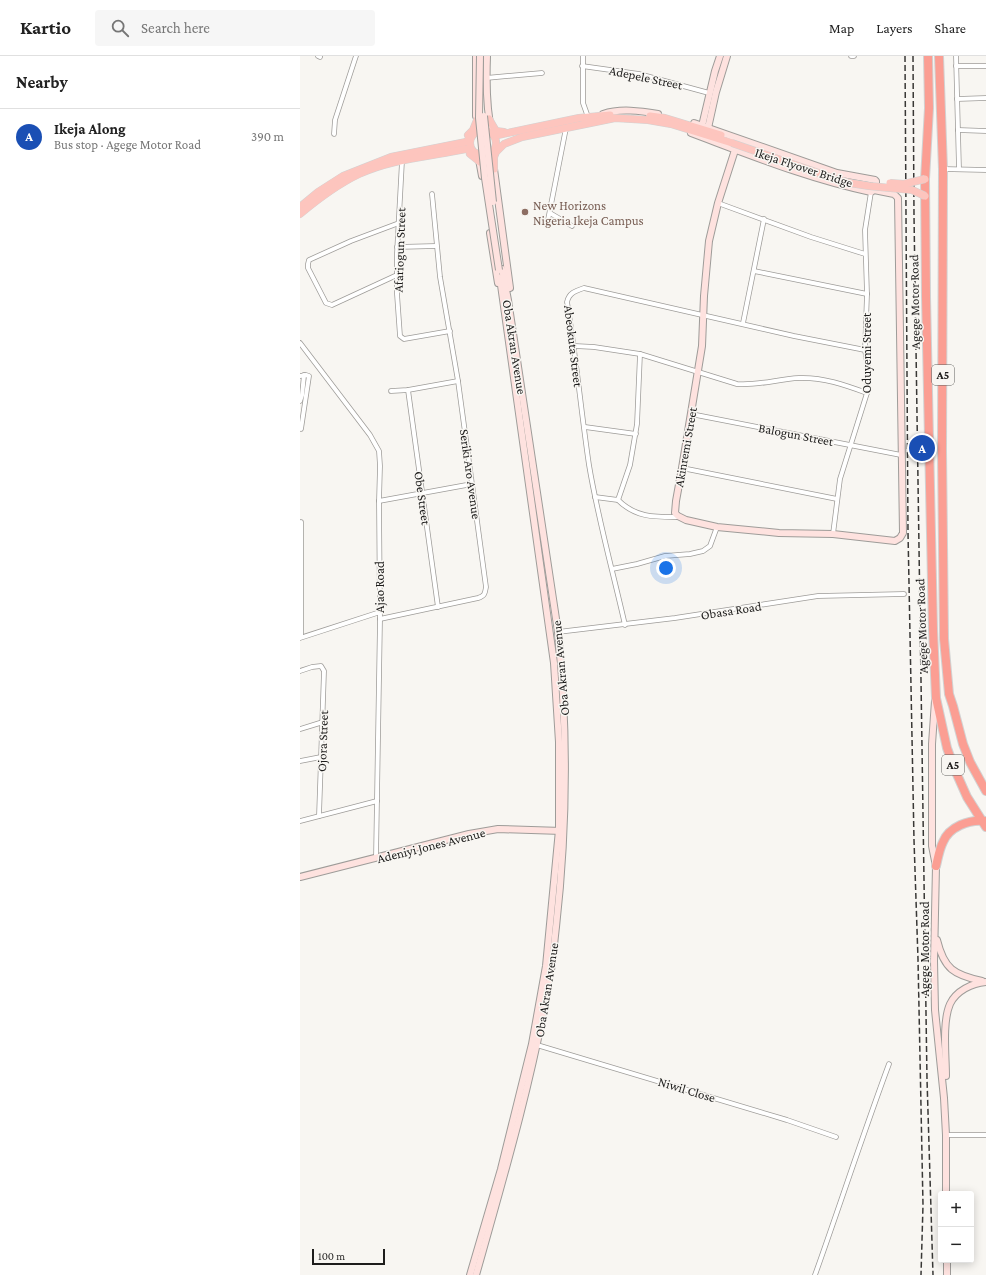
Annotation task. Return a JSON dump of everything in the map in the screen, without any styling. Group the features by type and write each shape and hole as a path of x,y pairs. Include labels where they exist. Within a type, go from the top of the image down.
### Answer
{"highway":[{"name":"Agege Motor Road","path":"928,56 929,108 925,179 928,440 936,698"},
{"name":"Agege Motor Road","path":"939,56 944,169 942,451 944,639 948,694 970,762 986,791"},
{"name":"A5","path":"936,698 946,748 967,797 984,823"},
{"path":"936,866 943,842 951,831 969,822 984,823"}],"main road":[{"path":"300,207 343,176 459,147 466,142 477,128 476,56"},
{"name":"Oba Akran Avenue","path":"476,1275 506,1170 537,1045 550,974 560,889 566,743 563,675 558,632 508,300 501,270 485,178 480,118 480,56"},
{"name":"Oba Akran Avenue","path":"470,1275 502,1164 533,1036 547,962 562,831 559,742 554,663 504,306 484,118 482,86 483,56"},
{"path":"488,56 486,78 489,118 492,134 496,144 492,153 510,292 508,300"},
{"path":"705,127 709,93 714,71 720,56"},
{"path":"705,127 727,56"},
{"path":"476,76 477,80 481,82 486,78"},
{"path":"300,214 359,172 391,157 459,147 477,154 486,155 493,151 499,143 566,128 615,111 647,112 670,116 826,170 875,180 876,187 872,191"},
{"path":"598,116 631,116 671,124 732,141"},
{"path":"504,306 496,270 480,162 470,143 472,135 482,130 498,135 589,120 605,120 631,116"},
{"path":"489,118 496,131 514,132"},
{"path":"459,147 465,138 474,130 476,120"},
{"path":"605,120 667,125 735,150 834,183 894,194 898,198 902,533 900,538 895,541 833,534 779,533 717,527 679,517"},
{"path":"494,169 494,157 496,152 504,144 516,139"},
{"name":"Ikeja Flyover Bridge","path":"732,141 829,173 850,178 900,184 925,179"},
{"name":"Ikeja Flyover Bridge","path":"732,141 836,179 869,186 912,190 925,196"},
{"path":"459,147 471,154 480,162"},
{"name":"Akinremi Street","path":"679,517 675,508 699,372 707,254 718,203 735,150"},
{"path":"486,202 487,198 491,197 498,201"},
{"name":"Agege Motor Road","path":"936,698 932,744 932,846 936,866 936,933 934,961 935,1010 944,1098 946,1135 946,1191"},
{"name":"Adeniyi Jones Avenue","path":"300,877 442,840 498,829 562,831"},
{"path":"936,933 941,954 947,965 955,972 965,977 985,982"},
{"path":"944,1098 946,1083 946,1022 950,1004 954,998 966,988 985,982"},
{"path":"947,1263 947,1275"}],"street":[{"path":"334,134 335,120 340,109 356,56"},
{"path":"583,56 583,103 589,120"},
{"path":"956,56 958,169"},
{"name":"Adepele Street","path":"582,66 614,69 639,74 709,93"},
{"path":"956,66 986,66"},
{"path":"486,78 542,73"},
{"path":"957,99 986,98"},
{"path":"547,225 566,128"},
{"path":"958,130 986,131"},
{"name":"Afariogun Street","path":"402,161 397,247 399,329 401,338 404,339 450,331"},
{"path":"944,169 986,170"},
{"name":"Oduyemi Street","path":"833,534 840,479 868,393 866,350 867,294 865,230 872,191"},
{"name":"Seriki Aro Avenue","path":"380,618 483,597 486,593 458,381 440,277 432,194"},
{"path":"718,203 811,237 866,254"},
{"path":"550,213 572,226"},
{"path":"743,323 764,219"},
{"path":"397,275 332,305 326,303 308,268 308,264 310,260 351,241 398,223"},
{"path":"397,247 436,246"},
{"path":"754,271 867,294"},
{"name":"Abeokuta Street","path":"625,625 589,465 567,302 568,298 574,291 584,288 743,323 794,336 866,350"},
{"name":"Ajao Road","path":"300,343 377,446 380,456 380,618 376,858"},
{"path":"574,346 594,346 640,354 732,383 743,384 798,378 823,379 868,393"},
{"path":"618,500 630,465 636,434 640,354"},
{"path":"300,401 302,395 302,376 309,375 301,429"},
{"path":"391,391 408,390 458,381"},
{"name":"Obe Street","path":"408,390 438,606"},
{"name":"Balogun Street","path":"691,414 851,444 901,455"},
{"path":"584,427 636,434"},
{"path":"682,468 837,498"},
{"path":"379,501 472,484"},
{"path":"596,497 618,500 635,513 654,517 679,517"},
{"path":"301,522 301,638 380,612"},
{"path":"612,569 665,556 690,554 703,551 710,546 717,527"},
{"name":"Obasa Road","path":"558,632 625,625 818,596 904,594"},
{"name":"Ojora Street","path":"300,671 321,666 324,671 319,816"},
{"path":"300,729 323,722"},
{"path":"300,761 321,757"},
{"path":"300,821 377,801"},
{"name":"Niwil Close","path":"537,1045 787,1120 836,1137"},
{"path":"815,1275 864,1130 889,1064"},
{"path":"946,1135 986,1135"}],"railway":[{"path":"905,56 908,532 923,1205 921,1275"},
{"path":"913,56 927,1079 933,1275"}],"place":[{"name":"New Horizons Nigeria Ikeja Campus","path":"525,212"},
{"name":"Ikeja Along","path":"922,448"}]}
